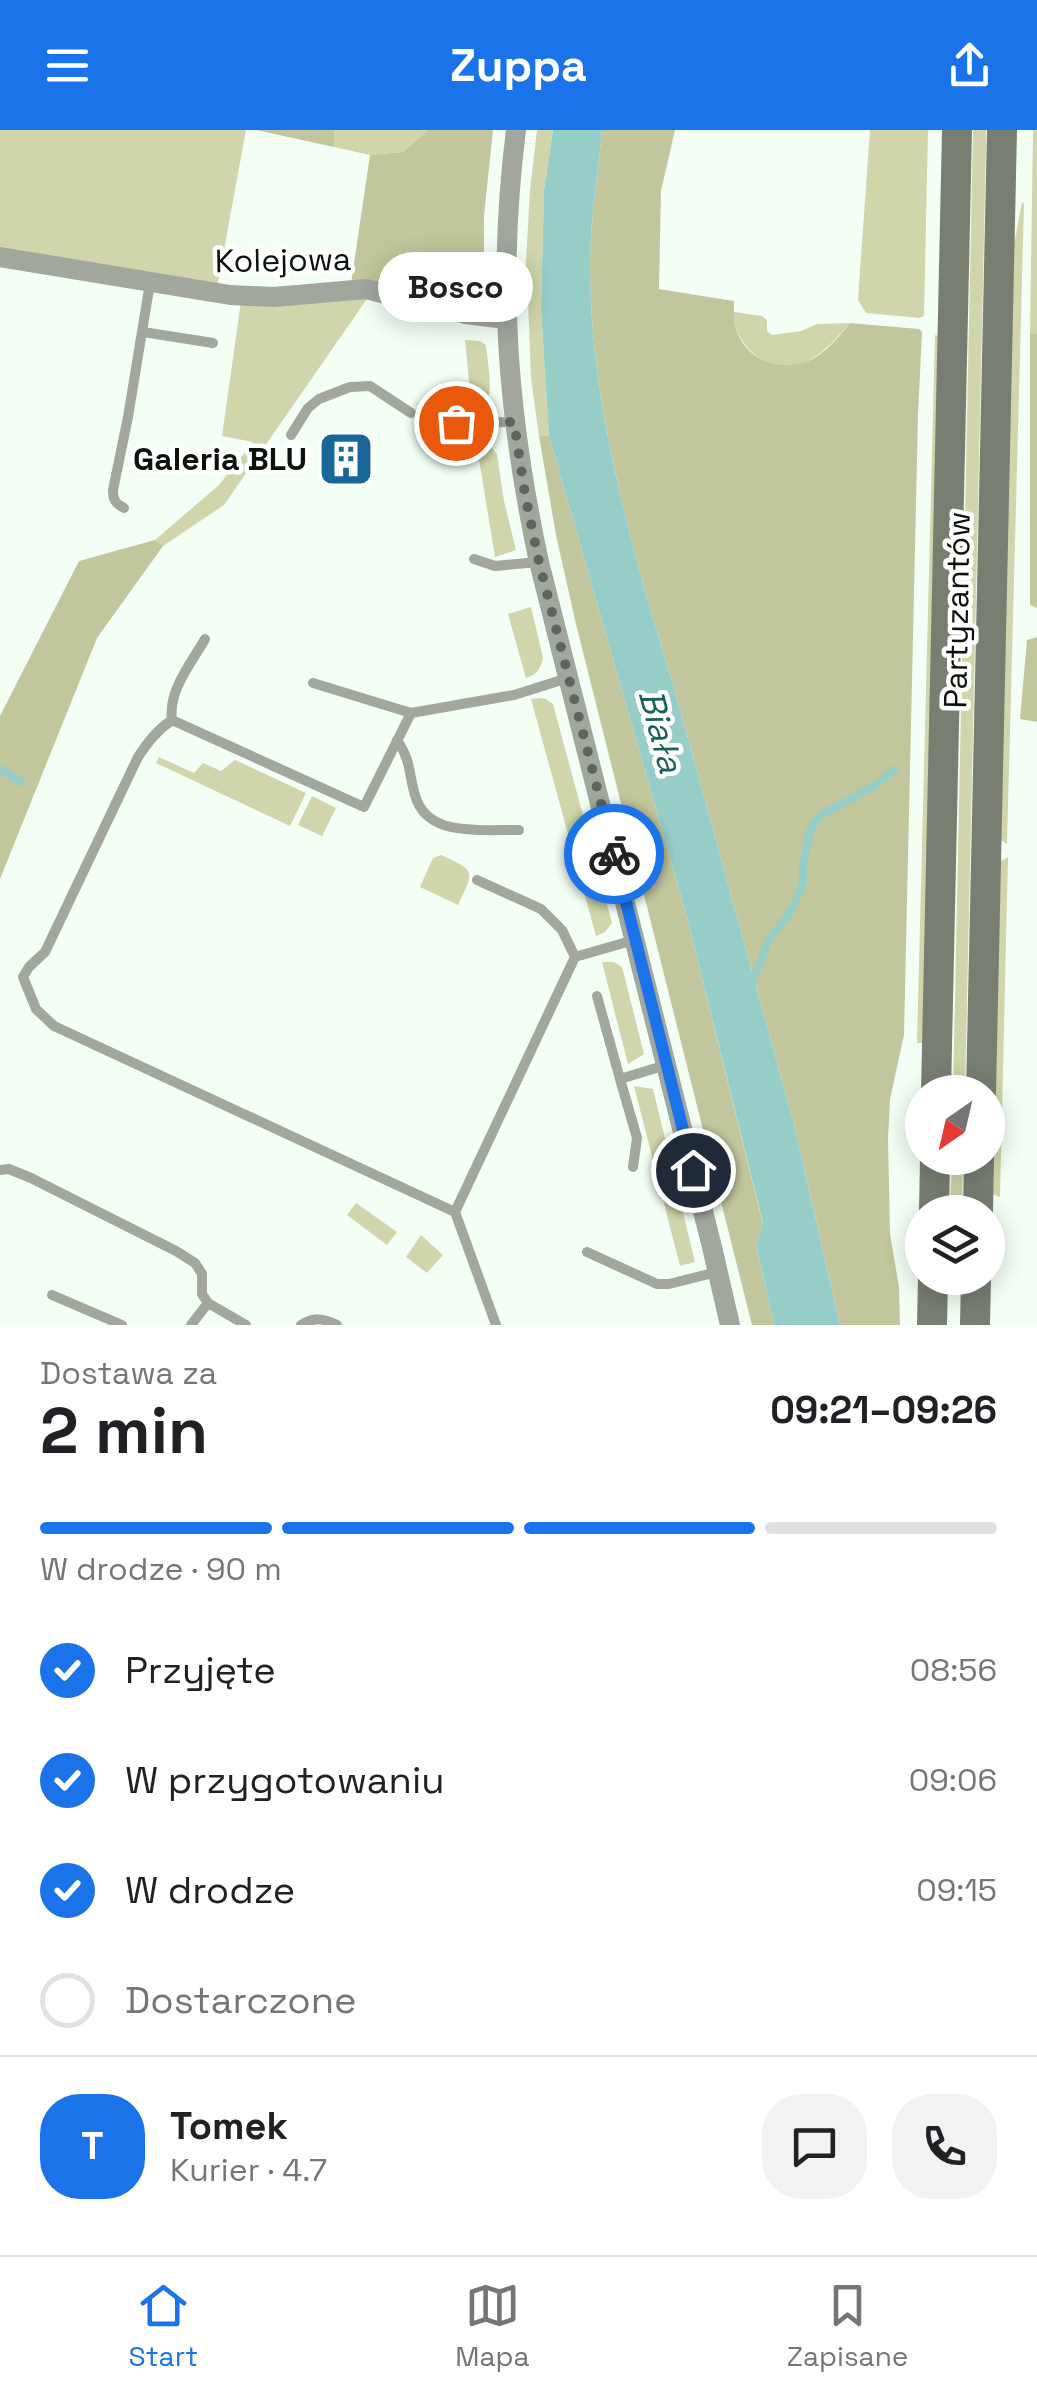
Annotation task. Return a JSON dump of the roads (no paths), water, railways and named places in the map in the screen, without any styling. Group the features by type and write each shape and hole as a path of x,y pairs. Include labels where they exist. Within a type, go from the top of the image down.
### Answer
{"main road":[{"name":"Partyzantów","path":"936,1075 957,130"},
{"name":"Partyzantów","path":"980,1075 1002,130"},
{"path":"932,1295 932,1325"},
{"path":"975,1325 976,1295"}],"street":[{"path":"516,130 505,258 506,319 514,422 525,494 730,1325"},
{"name":"Kolejowa","path":"0,257 252,297 366,289 466,314 506,319"}],"lane":[{"path":"124,508 113,498 113,490 150,283"},
{"path":"143,332 212,343"},
{"path":"291,435 308,408 319,399 350,387 370,386 412,413"},
{"path":"456,423 514,422"},
{"path":"474,559 495,566 539,562"},
{"path":"172,720 175,690 205,639"},
{"path":"313,683 411,714 514,694 568,678"},
{"path":"172,720 364,807 411,714"},
{"path":"172,720 138,757 45,952 26,972 25,984 36,1009 54,1026 455,1212"},
{"path":"397,740 407,754 416,800 430,819 454,828 519,830"},
{"path":"478,880 540,909 562,930 575,957"},
{"path":"496,1325 455,1212 575,957 635,940"},
{"path":"597,996 636,1138 633,1166"},
{"path":"620,1079 666,1065"},
{"path":"0,1170 9,1169 31,1178 176,1250 195,1263 202,1274 202,1294 208,1303 246,1325"},
{"path":"588,1252 657,1284 718,1272"},
{"path":"52,1294 122,1325"},
{"path":"191,1325 208,1303"},
{"path":"300,1325 311,1319 337,1325"}],"water":[{"name":"Biała","path":"553,130 602,130 590,267 592,319 616,478 794,1124 840,1325 774,1325 756,1244 763,1223 687,917 549,436 541,310 544,190"}],"waterway":[{"path":"0,769 21,782"},
{"path":"750,987 769,939 792,909 803,883 811,828 821,815 874,786 894,770"}],"place":[{"name":"Bosco","path":"456,423"},
{"name":"Galeria BLU","path":"346,459"}]}
